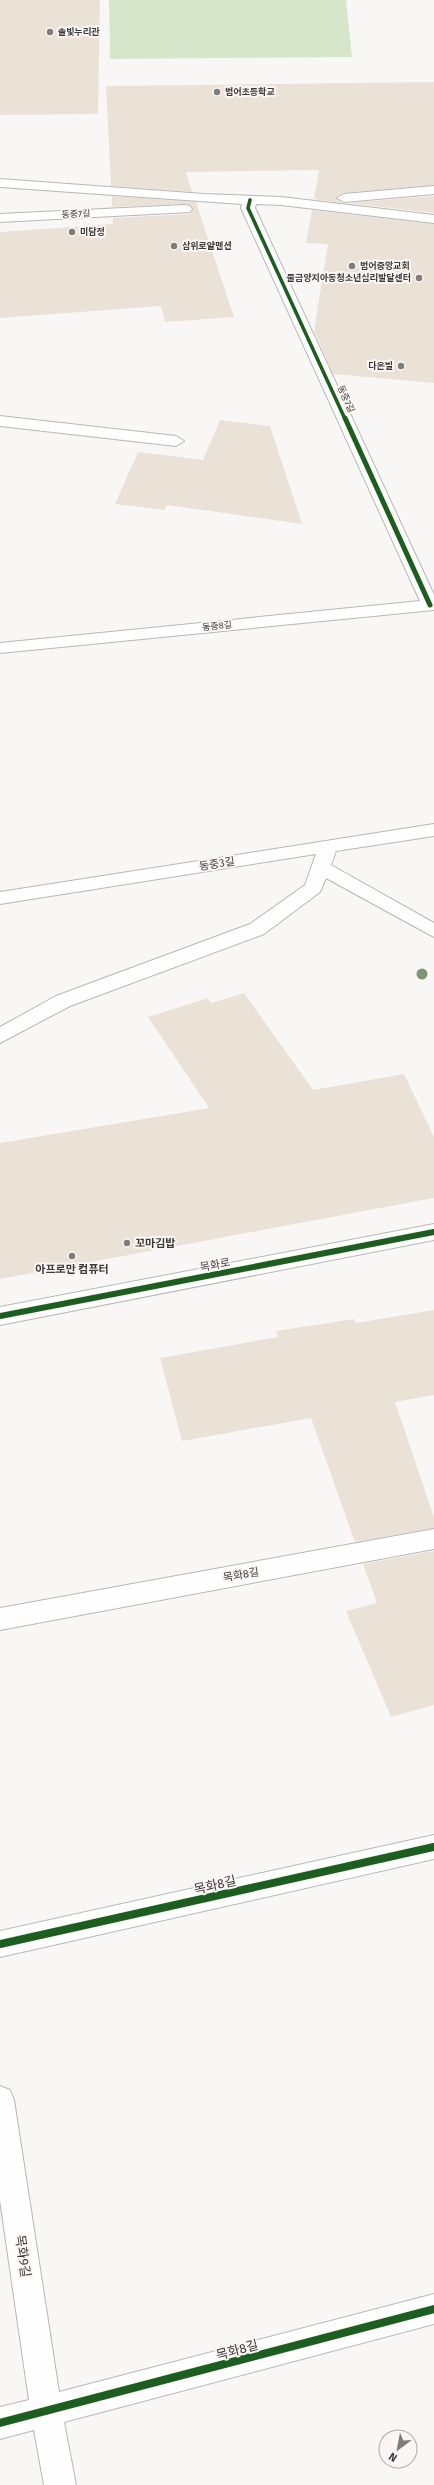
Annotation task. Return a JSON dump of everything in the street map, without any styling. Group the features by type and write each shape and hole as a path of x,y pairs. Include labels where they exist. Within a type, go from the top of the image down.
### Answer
{"street":[{"path":"0,184 249,204 300,202 434,190"},
{"path":"300,202 434,219"},
{"name":"동중7길","path":"0,218 249,204 312,345 432,605"},
{"path":"0,422 176,442"},
{"name":"동중8길","path":"0,648 432,605"},
{"name":"동중3길","path":"0,898 434,830"},
{"path":"0,1036 63,1001 257,928 313,888 329,846"},
{"path":"321,867 434,931"},
{"name":"목화로","path":"0,1316 434,1232"},
{"name":"목화8길","path":"0,1619 434,1539"},
{"name":"목화8길","path":"0,1944 434,1847"},
{"name":"목화9길","path":"0,2100 46,2412 60,2485"},
{"name":"목화8길","path":"46,2412 434,2309"},
{"path":"0,2423 46,2412"}],"green space":[{"path":"109,0 346,0 352,57 110,59"}],"building":[{"path":"0,0 100,0 98,114 0,115"},
{"path":"434,82 434,185 344,193 336,197 342,203 314,199 319,170 186,172 192,192 111,186 106,86"},
{"name":"삼위로얄맨션","path":"112,196 196,202 234,317 165,322 161,306 0,318 0,232 113,224 113,218 190,214 193,210 191,205 185,204 112,207"},
{"path":"434,196 434,213 347,203"},
{"path":"312,210 434,224 434,383 333,374 314,331 328,244 306,243"},
{"path":"220,420 270,426 302,524 167,505 165,510 115,504 138,452 203,460"},
{"path":"244,993 313,1090 404,1074 434,1137 434,1198 0,1279 0,1143 209,1108 148,1017 208,998 211,1003"},
{"path":"434,1310 434,1395 395,1402 434,1517 434,1528 355,1542 311,1418 182,1441 160,1358 278,1337 276,1331 354,1319 356,1323"},
{"path":"434,1551 434,1705 391,1717 346,1611 377,1603 363,1564"}],"cycle path":[{"path":"250,200 248,208 430,605"},
{"path":"0,1316 434,1232"},
{"path":"0,1944 434,1847"},
{"path":"0,2423 434,2309"}],"place":[{"name":"솔빛누리관","path":"50,32"},
{"name":"범어초등학교","path":"217,92"},
{"name":"미담정","path":"72,232"},
{"name":"삼위로얄맨션","path":"174,246"},
{"name":"범어중앙교회","path":"352,266"},
{"name":"물금양지아동청소년심리발달센터","path":"419,278"},
{"name":"다온빌","path":"401,366"},
{"name":"꼬마김밥","path":"127,1243"},
{"name":"아프로만 컴퓨터","path":"72,1256"}]}
